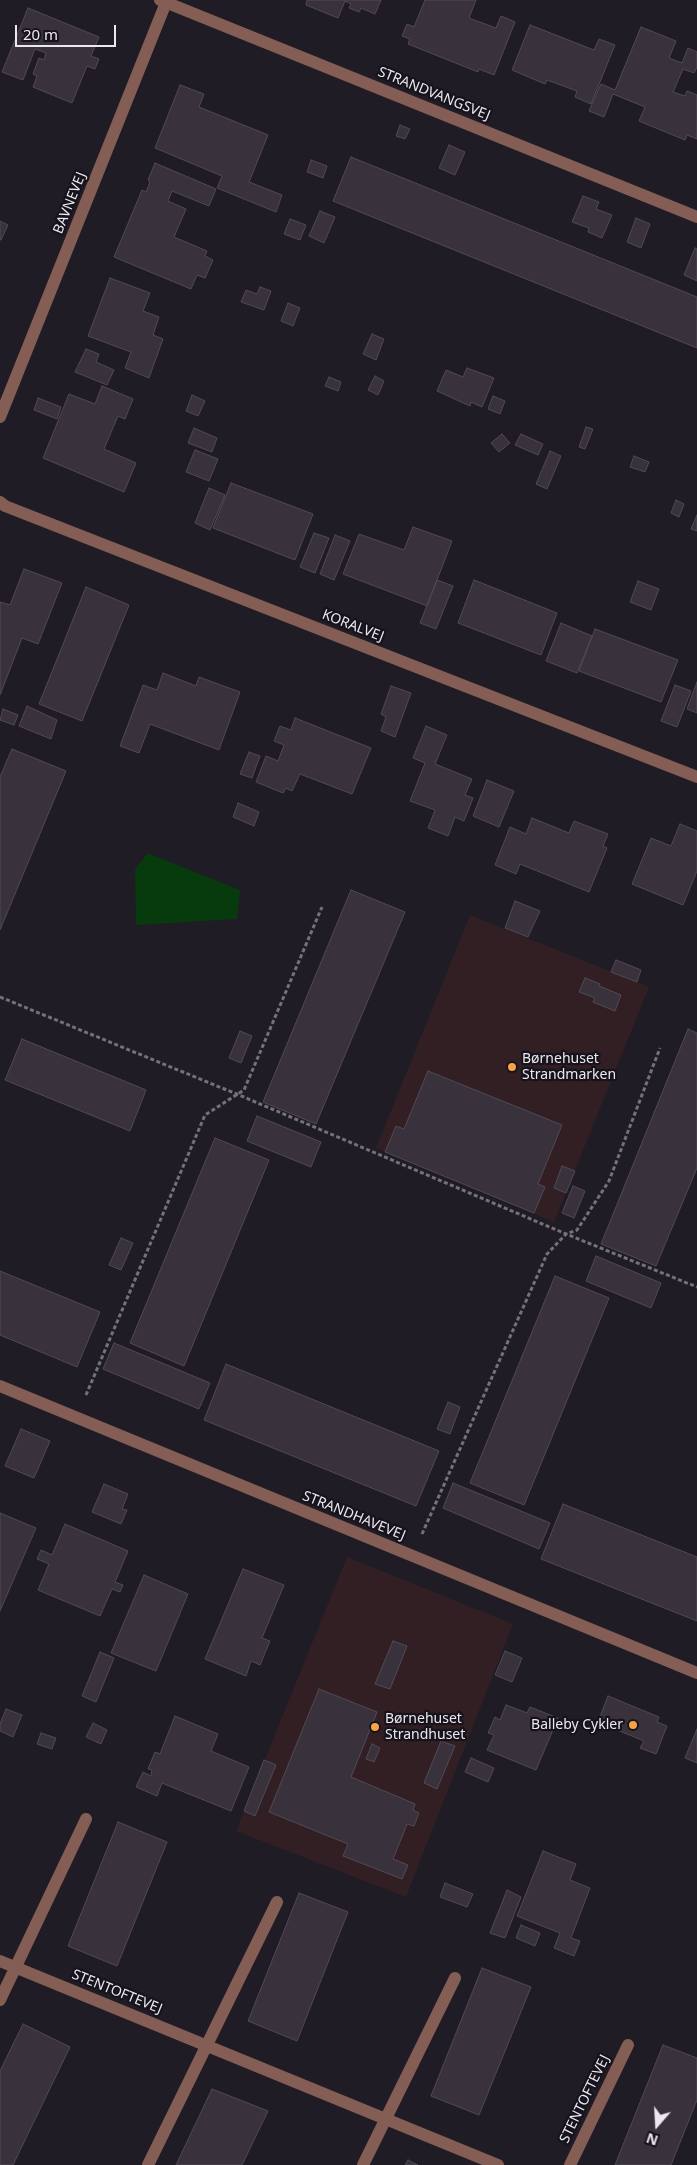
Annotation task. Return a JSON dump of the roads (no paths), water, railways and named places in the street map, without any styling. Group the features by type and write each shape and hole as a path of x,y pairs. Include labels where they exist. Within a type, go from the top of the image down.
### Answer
{"street":[{"name":"STRANDVANGSVEJ","path":"164,1 697,216"},
{"name":"BAVNEVEJ","path":"0,417 164,1"},
{"name":"KORALVEJ","path":"0,502 14,510 697,777"},
{"name":"STRANDHAVEVEJ","path":"0,1386 697,1673"},
{"path":"0,2000 86,1819"},
{"path":"148,2165 277,1902"},
{"name":"STENTOFTEVEJ","path":"0,1961 498,2165"},
{"path":"363,2165 455,1978"},
{"name":"STENTOFTEVEJ","path":"570,2165 628,2045"}],"place":[{"name":"Børnehuset Strandmarken","path":"512,1067"},
{"name":"Balleby Cykler","path":"633,1725"},
{"name":"Børnehuset Strandhuset","path":"375,1727"}]}
